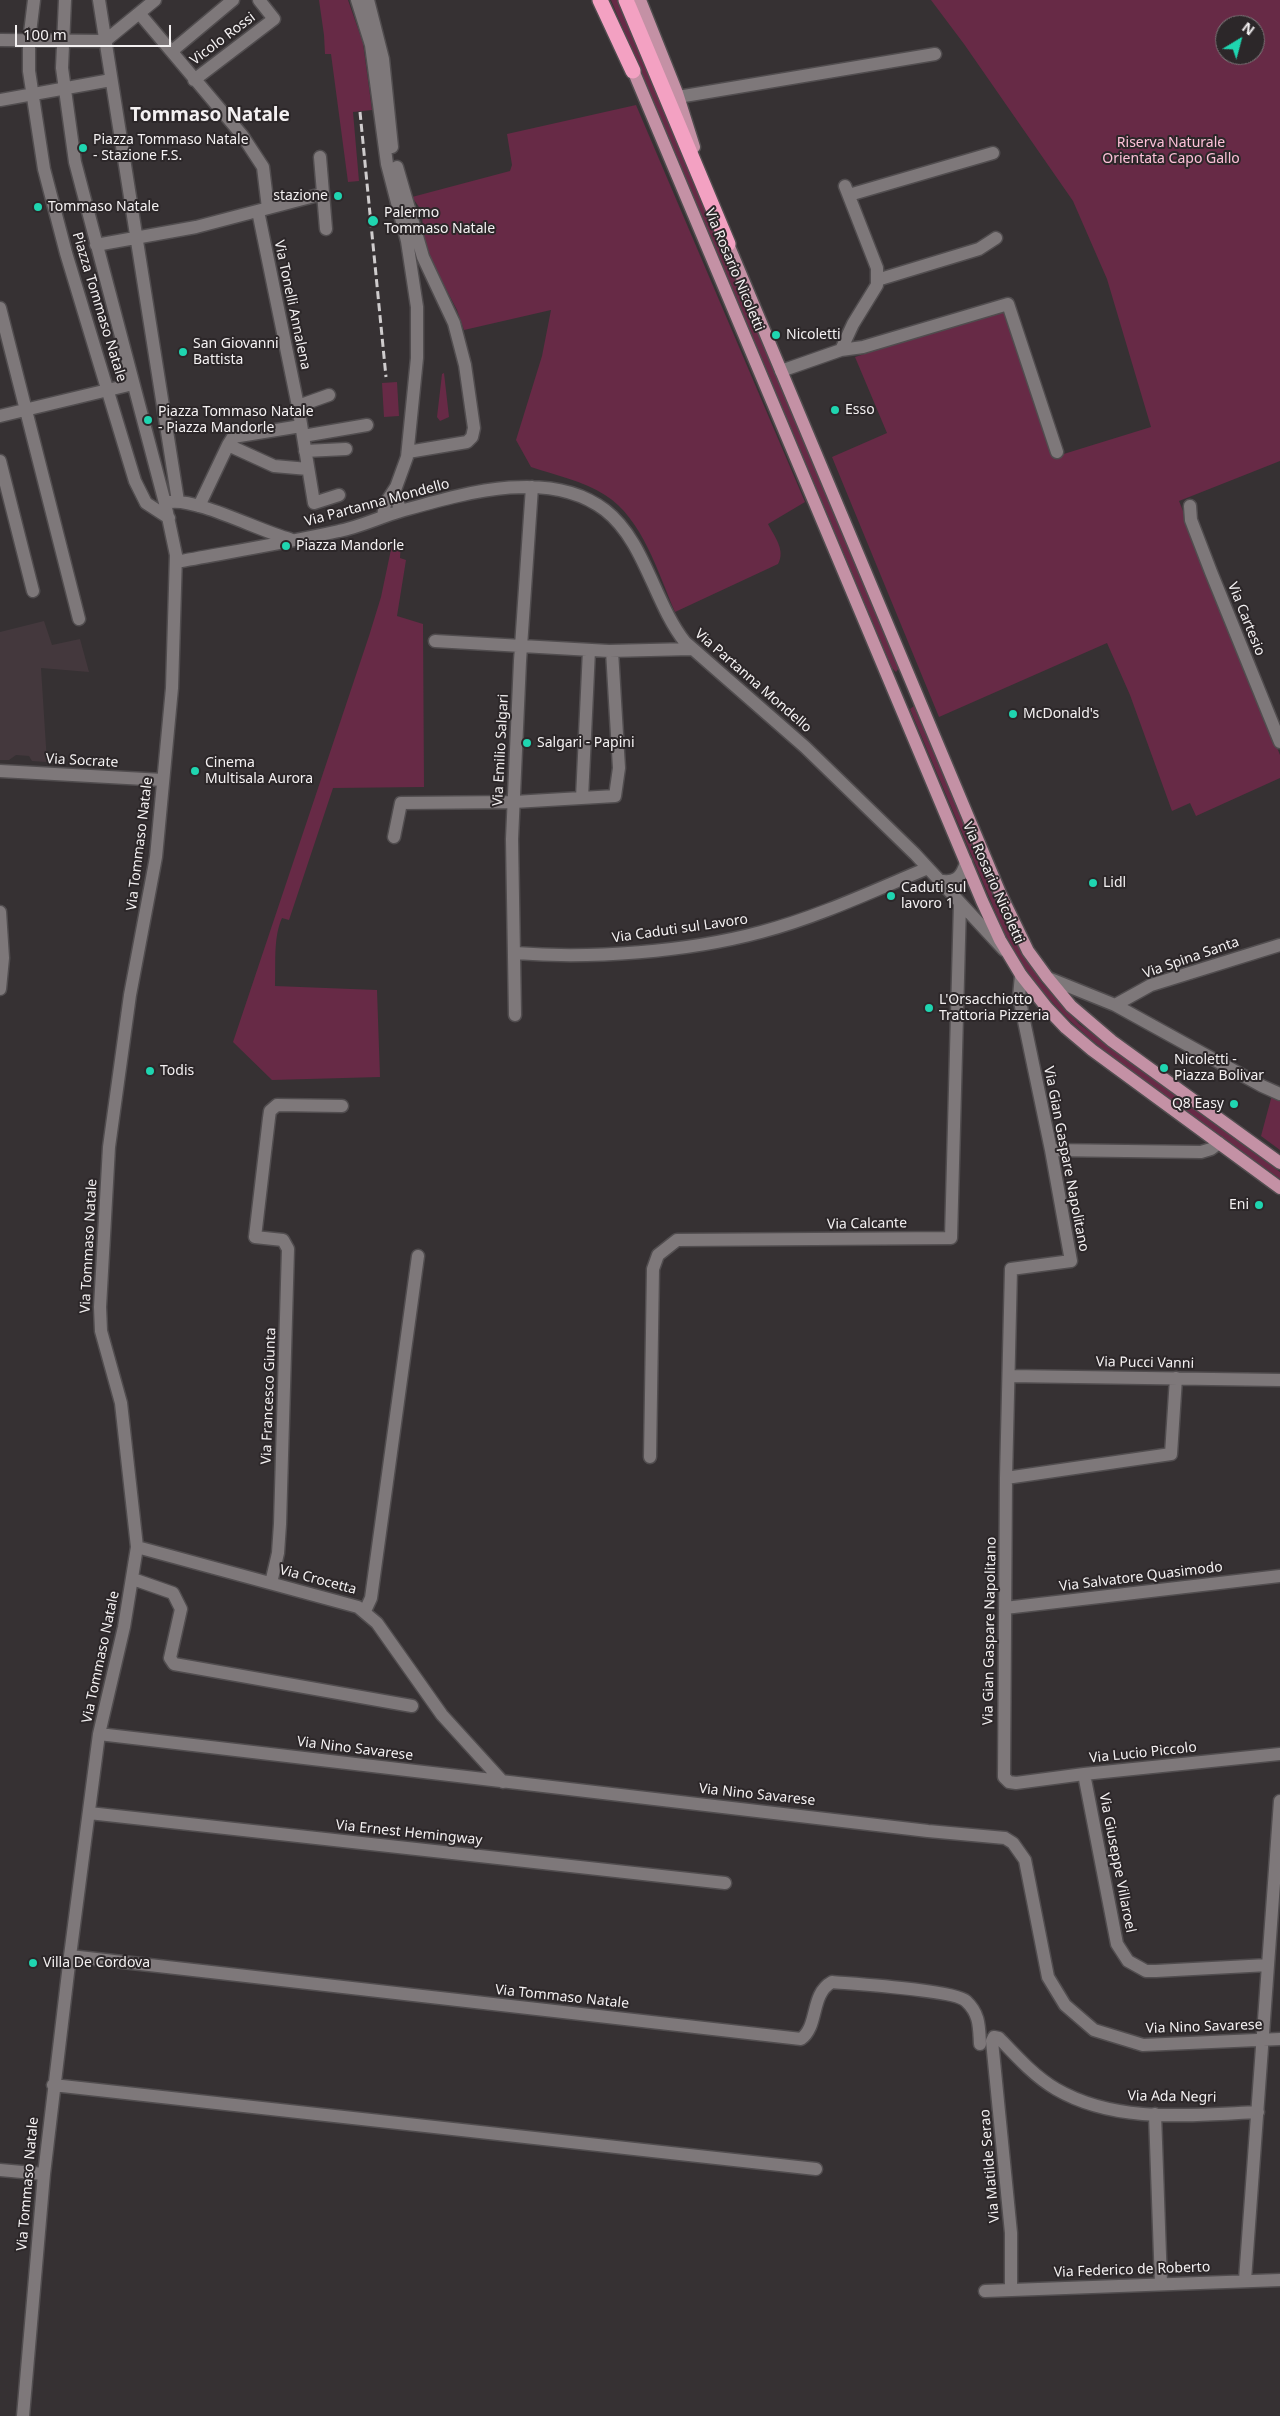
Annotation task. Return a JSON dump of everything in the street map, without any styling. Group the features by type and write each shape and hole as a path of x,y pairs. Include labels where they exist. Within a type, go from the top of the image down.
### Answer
{"highway":[{"path":"600,0 633,71"},
{"path":"626,0 728,244"}],"main road":[{"name":"Via Rosario Nicoletti","path":"604,0 902,712 990,918 1010,957 1021,975 1047,1008 1085,1045 1280,1188"},
{"name":"Via Rosario Nicoletti","path":"640,0 678,97 728,244 1013,922 1028,951 1046,977 1071,1006 1098,1030 1280,1163"},
{"name":"Via Rosario Nicoletti","path":"882,662 889,673 896,678 900,677 903,672 900,654"},
{"path":"902,712 904,703 912,700 917,701 924,711"}],"street":[{"name":"Piazza Tommaso Natale","path":"34,0 29,40 29,71 44,169 66,253 135,481 146,502 169,518"},
{"name":"Piazza Tommaso Natale","path":"65,0 63,90 75,162 132,384 169,518 176,562"},
{"path":"99,0 135,239 178,501"},
{"path":"0,40 105,41 155,0"},
{"path":"172,52 233,0"},
{"name":"Vicolo Rossi","path":"194,80 274,19 259,0"},
{"path":"357,0 371,45 387,164 405,230 416,291 418,338 408,452 403,473 385,504 383,517"},
{"path":"368,0 383,59 393,152 423,257 454,323 465,365 474,428 472,437 467,442 408,452"},
{"name":"Via Tonelli Annalena","path":"139,13 242,135 263,167 263,210 314,503 339,495"},
{"path":"678,97 935,54"},
{"path":"0,100 32,96 111,80"},
{"path":"841,350 853,324 869,301 877,280 877,268 847,191 993,153"},
{"path":"320,157 326,229"},
{"path":"96,246 196,227 322,194"},
{"path":"877,280 979,250 996,238"},
{"path":"781,371 841,350 863,348 1008,304 1058,452"},
{"path":"0,308 79,619"},
{"path":"0,416 132,384"},
{"path":"298,406 329,395"},
{"path":"199,506 233,437 367,426"},
{"path":"228,445 274,466 308,469"},
{"path":"305,451 346,449"},
{"path":"0,461 33,591"},
{"path":"396,487 395,494 400,511"},
{"name":"Via Partanna Mondello","path":"293,540 341,531 400,511 481,492 532,487 546,487 577,495 604,510 616,520 634,547 671,621 691,648 805,747 928,868 1010,957"},
{"name":"Via Emilio Salgari","path":"515,1015 512,839 521,646 532,487"},
{"path":"165,503 178,501 199,506 267,533 293,540"},
{"name":"Via Cartesio","path":"1190,506 1191,520 1280,742"},
{"path":"176,562 293,540"},
{"name":"Via Tommaso Natale","path":"23,2416 53,2085 99,1734 133,1579 137,1547 122,1403 101,1331 100,1307 109,1147 130,995 150,892 163,780 172,688 176,562"},
{"path":"434,641 612,651 691,648"},
{"path":"582,798 589,650"},
{"path":"394,837 401,803 514,802 615,796 618,768 612,651"},
{"name":"Via Socrate","path":"0,771 163,780"},
{"path":"938,880 951,882 958,879 964,873 966,862"},
{"name":"Via Caduti sul Lavoro","path":"515,953 611,954 719,942 761,932 802,919 928,868"},
{"name":"Via Calcante","path":"650,1457 652,1269 658,1255 678,1240 951,1238 960,903"},
{"path":"0,912 3,958 0,988"},
{"name":"Via Spina Santa","path":"1115,1005 1151,985 1280,945"},
{"name":"Via Gian Gaspare Napolitano","path":"1009,1782 1003,1773 1006,1478 1011,1268 1071,1261 1051,1150 1019,997 1021,975"},
{"path":"1046,977 1115,1005 1262,1086 1280,1094"},
{"name":"Via Francesco Giunta","path":"271,1583 278,1553 280,1524 288,1249 282,1240 255,1237 270,1111 277,1105 284,1104 342,1106"},
{"path":"1051,1150 1201,1152 1211,1149 1219,1143"},
{"path":"366,1611 371,1598 418,1256"},
{"name":"Via Pucci Vanni","path":"1009,1376 1280,1380"},
{"path":"1006,1478 1171,1454 1176,1378"},
{"name":"Via Crocetta","path":"137,1547 358,1606 366,1611 377,1623 442,1715 503,1782"},
{"name":"Via Salvatore Quasimodo","path":"1005,1608 1280,1576"},
{"path":"133,1579 173,1593 181,1609 170,1658 174,1664 412,1706"},
{"name":"Via Nino Savarese","path":"99,1734 503,1782 1005,1838 1013,1843 1024,1860 1048,1978 1065,2005 1094,2030 1143,2045 1280,2039"},
{"name":"Via Lucio Piccolo","path":"1009,1782 1016,1783 1084,1774 1280,1754"},
{"name":"Via Giuseppe Villaroel","path":"1084,1774 1117,1944 1128,1961 1141,1969 1156,1971 1268,1965"},
{"path":"1245,2280 1280,1801"},
{"name":"Via Ernest Hemingway","path":"89,1812 725,1883"},
{"name":"Via Tommaso Natale","path":"70,1956 801,2039 808,2034 820,1992 832,1982 958,1995 974,2010 986,2042"},
{"name":"Via Ada Negri","path":"986,2042 998,2037 1039,2077 1055,2089 1079,2100 1113,2110 1155,2114 1258,2112"},
{"name":"Via Matilde Serao","path":"986,2042 1011,2233 1010,2290"},
{"path":"53,2085 816,2169"},
{"path":"1155,2114 1161,2284"},
{"path":"0,2170 44,2174"},
{"name":"Via Federico de Roberto","path":"985,2290 1280,2280"}],"shaded area":[{"path":"44,621 52,645 80,639 89,672 41,668 47,762 32,761 29,756 16,755 9,760 0,760 0,632"}],"green space":[{"path":"319,0 348,0 363,43 372,110 353,112 359,181 348,182 331,54 325,54"},
{"path":"611,0 620,0 899,668 896,672 892,668"},
{"name":"Riserva Naturale Orientata Capo Gallo","path":"931,0 1280,0 1280,461 1179,501 1280,755 1280,778 1196,816 1190,803 1172,811 1130,695 1107,643 939,717 832,457 887,433 855,357 1005,309 1054,457 1151,427 1107,279 1073,201 964,44"},
{"path":"636,105 805,502 768,524 780,548 781,554 778,564 675,612 648,548 630,518 618,505 588,486 531,467 516,440 542,356 551,310 464,330 457,310 433,264 420,228 423,226 421,207 412,197 510,171 512,165 507,134"},
{"path":"444,373 449,417 440,421 437,417 442,374"},
{"path":"397,382 399,416 384,417 382,383"},
{"path":"393,540 401,543 400,558 406,560 397,616 423,624 424,787 333,788 289,920 282,918 279,926 275,960 275,986 377,990 380,1077 272,1080 233,1042 369,636 381,597"},
{"path":"914,706 1006,923 1042,983 1079,1024 1280,1172 1280,1179 1112,1056 1069,1019 1032,977 1001,925 910,709"},
{"path":"1272,1095 1280,1098 1280,1150 1261,1136"}],"railway":[{"path":"360,112 386,377"}],"place":[{"name":"Piazza Tommaso Natale - Stazione F.S.","path":"83,148"},
{"name":"stazione","path":"338,196"},
{"name":"Tommaso Natale","path":"38,207"},
{"name":"Palermo Tommaso Natale","path":"373,221"},
{"name":"Nicoletti","path":"776,335"},
{"name":"San Giovanni Battista","path":"183,352"},
{"name":"Esso","path":"835,410"},
{"name":"Piazza Tommaso Natale - Piazza Mandorle","path":"148,420"},
{"name":"Piazza Mandorle","path":"286,546"},
{"name":"McDonald's","path":"1013,714"},
{"name":"Salgari - Papini","path":"527,743"},
{"name":"Cinema Multisala Aurora","path":"195,771"},
{"name":"Lidl","path":"1093,883"},
{"name":"Caduti sul lavoro 1","path":"891,896"},
{"name":"L'Orsacchiotto Trattoria Pizzeria","path":"929,1008"},
{"name":"Nicoletti - Piazza Bolivar","path":"1164,1068"},
{"name":"Todis","path":"150,1071"},
{"name":"Q8 Easy","path":"1234,1104"},
{"name":"Eni","path":"1259,1205"},
{"name":"Villa De Cordova","path":"33,1963"}],"district":[{"name":"Tommaso Natale","path":"210,116"}]}
